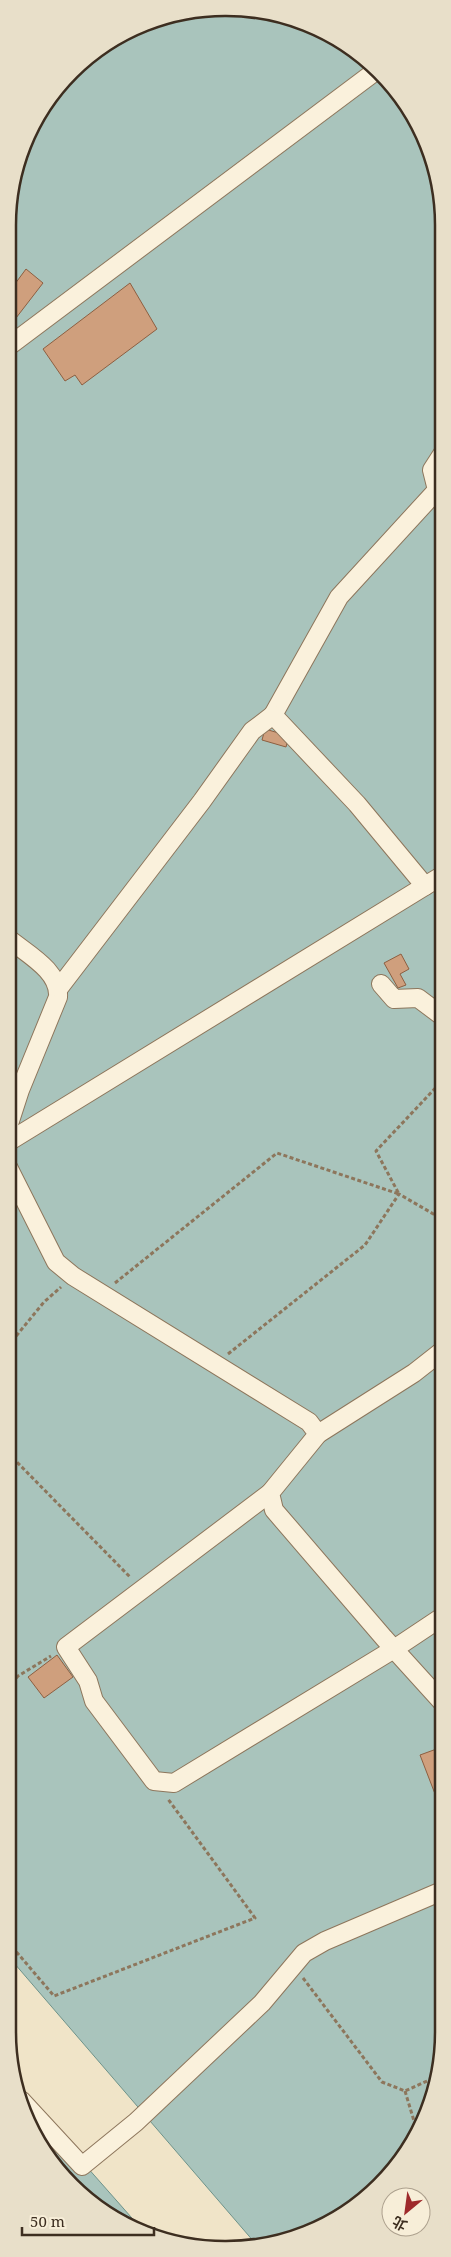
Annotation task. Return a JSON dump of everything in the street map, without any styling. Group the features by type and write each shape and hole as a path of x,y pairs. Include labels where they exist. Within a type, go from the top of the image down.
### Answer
{"lane":[{"path":"16,341 370,75"},
{"path":"435,466 432,470 435,478"},
{"path":"58,988 196,809 252,731 273,715 339,597 435,497"},
{"path":"273,715 357,804 425,886"},
{"path":"16,1137 435,880"},
{"path":"16,945 52,975 58,988 58,997 16,1102"},
{"path":"381,984 394,999 418,998 435,1011"},
{"path":"16,1183 56,1262 73,1276 101,1294 309,1422 318,1434"},
{"path":"435,1356 414,1373 318,1434 270,1493 66,1647 88,1681 94,1701 154,1780 174,1783 394,1649 435,1622"},
{"path":"270,1493 274,1510 435,1694"},
{"path":"32,2112 82,2166 141,2117 262,2003 304,1954 325,1941 435,1894"}],"path":[{"path":"398,1194 376,1151 435,1088"},
{"path":"101,1294 277,1153 398,1194 435,1215"},
{"path":"215,1364 365,1245 398,1194"},
{"path":"16,1336 44,1302 73,1276"},
{"path":"16,1461 142,1589"},
{"path":"16,1678 66,1647"},
{"path":"16,1951 54,1996 256,1918 154,1780"},
{"path":"294,1966 382,2082 405,2091 429,2080"},
{"path":"405,2091 414,2121"}],"water":[{"path":"226,16 266,20 306,32 330,44 353,59 383,88 407,121 424,158 431,185 435,226 435,2031 433,2059 424,2099 407,2136 392,2159 363,2189 330,2213 306,2225 280,2234 252,2239 16,1965 16,226 18,198 27,158 44,121 59,98 98,59 121,44 158,27 185,20"},
{"path":"27,2099 133,2219 98,2198 59,2159 44,2136"}],"building":[{"path":"26,269 43,283 16,318 16,283"},
{"path":"130,283 157,329 82,385 75,375 65,381 43,349"},
{"path":"265,729 289,736 286,747 262,740"},
{"path":"401,954 409,969 400,974 406,985 398,988 384,963"},
{"path":"57,1655 73,1677 44,1698 28,1677"},
{"path":"435,1750 435,1794 420,1755"}]}
